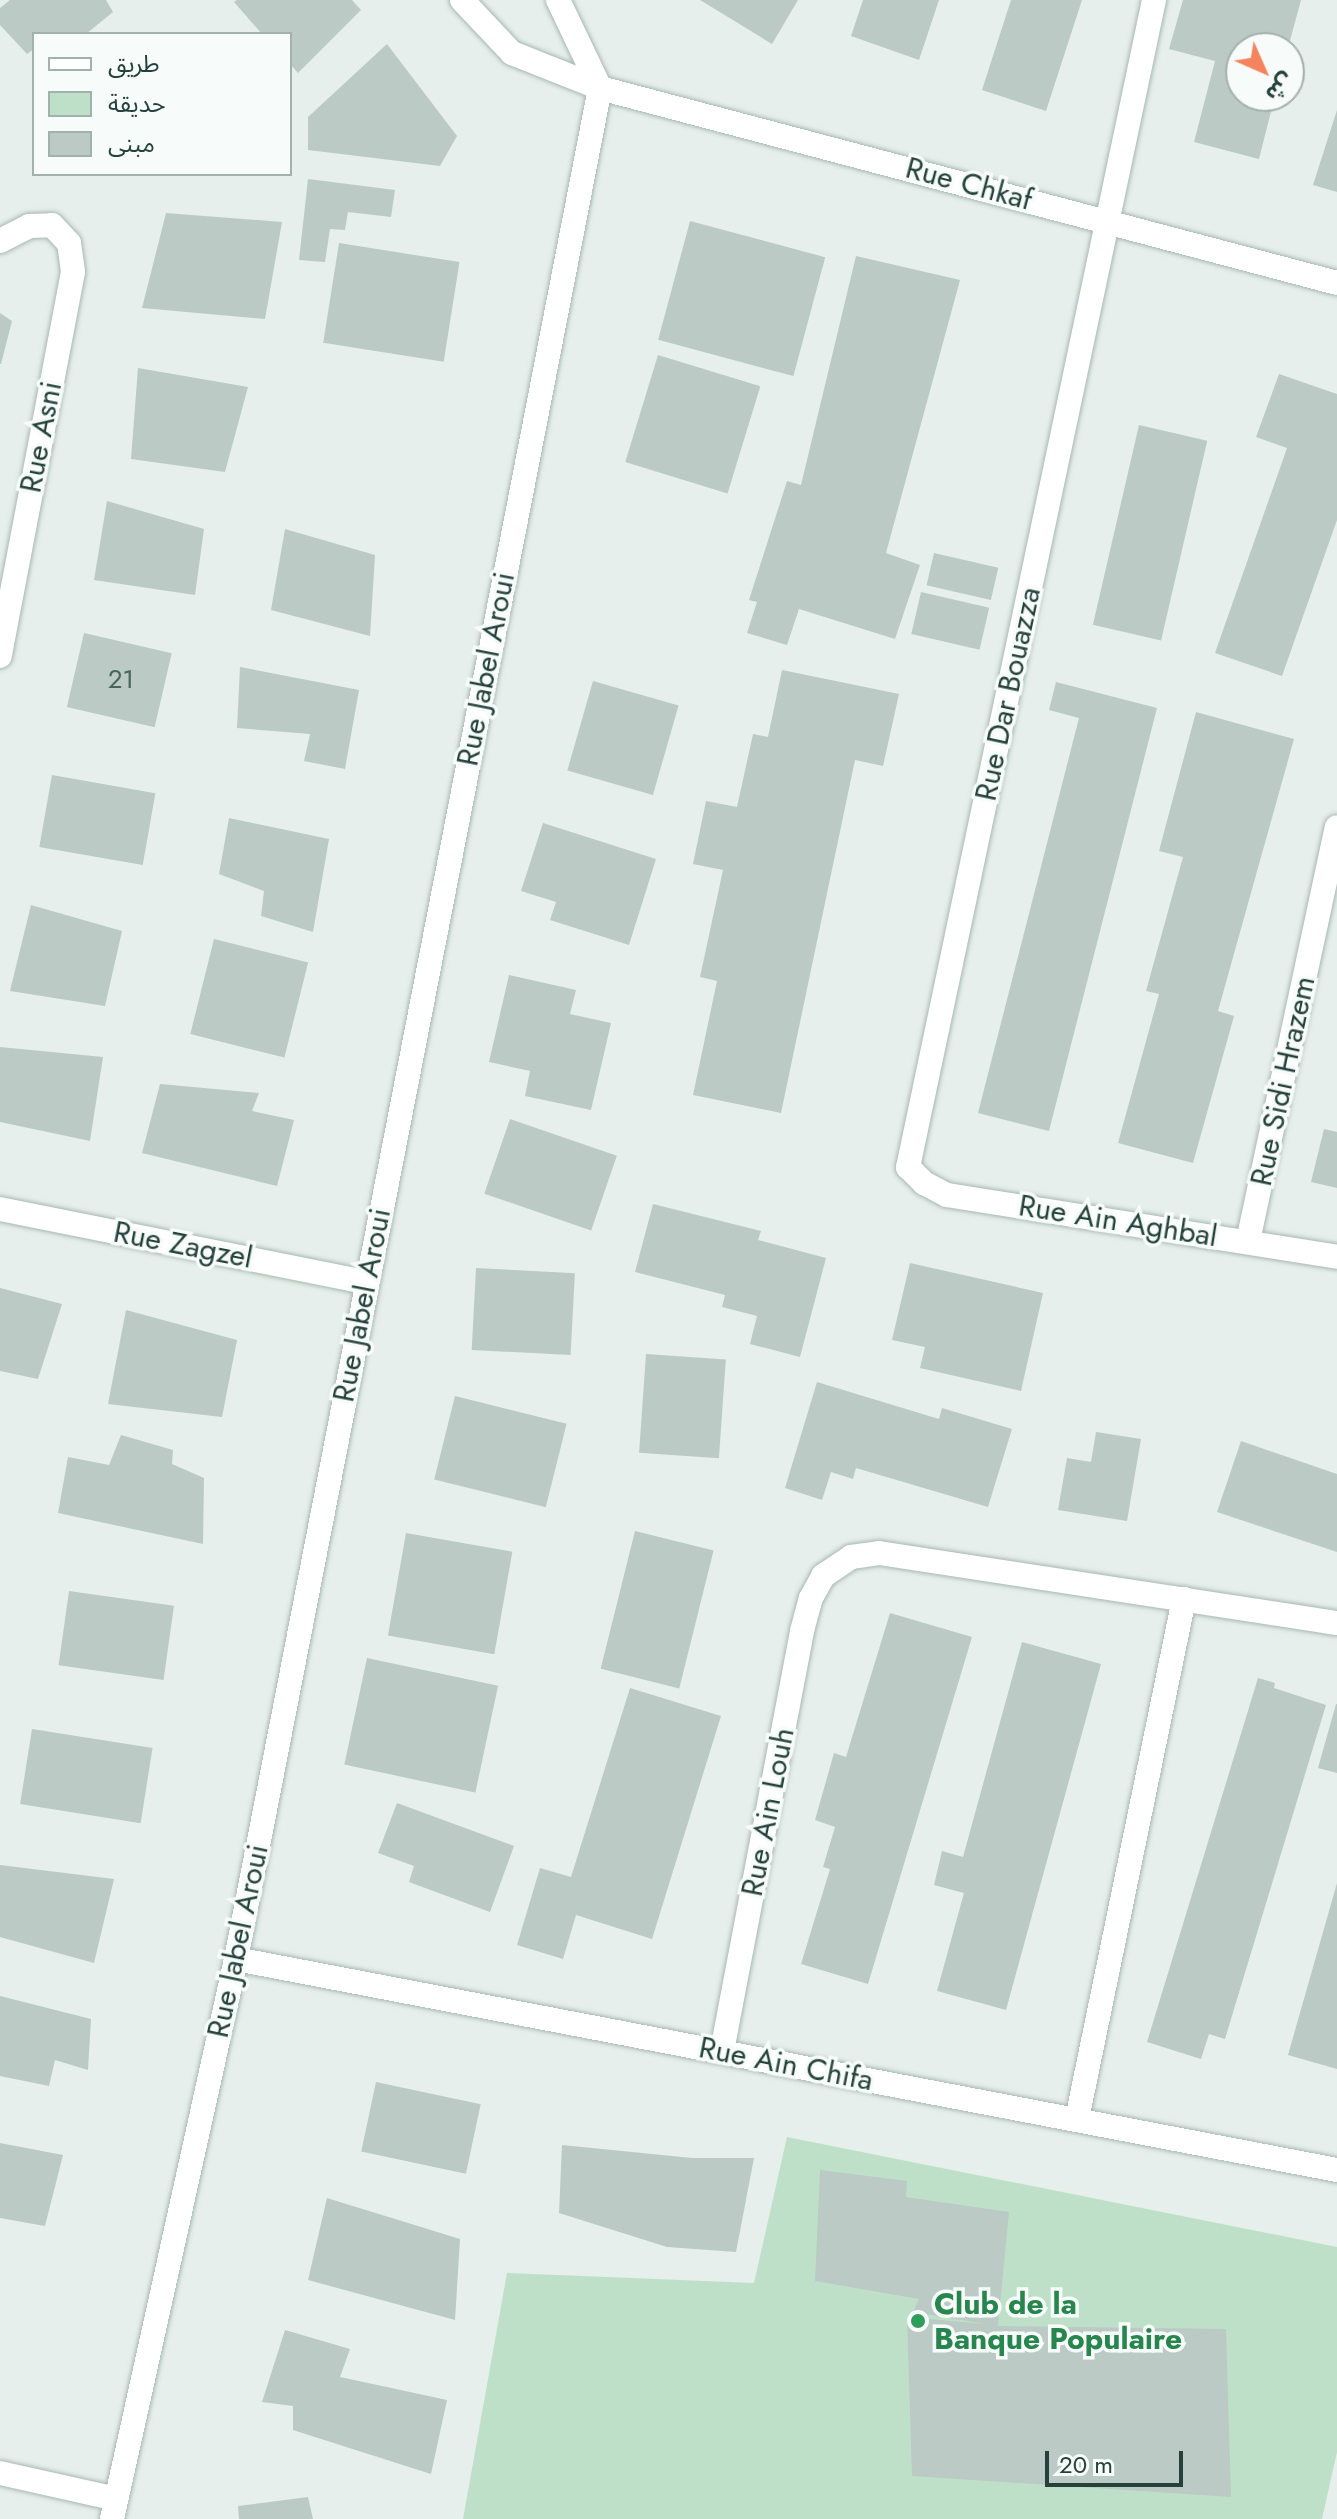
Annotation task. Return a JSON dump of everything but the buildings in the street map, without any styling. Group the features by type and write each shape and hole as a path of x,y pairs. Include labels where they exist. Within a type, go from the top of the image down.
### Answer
{"street":[{"name":"Rue Chkaf","path":"462,0 512,53 600,88 1337,283"},
{"path":"558,0 600,88"},
{"name":"Rue Dar Bouazza","path":"908,1167 1154,0"},
{"name":"Rue Jabel Aroui","path":"114,2509 236,1959 600,88"},
{"name":"Rue Asni","path":"0,241 29,226 52,225 69,243 73,272 0,656"},
{"name":"Rue Sidi Hrazem","path":"1248,1241 1337,827"},
{"name":"Rue Ain Aghbal","path":"908,1167 924,1183 947,1195 1337,1257"},
{"name":"Rue Zagzel","path":"0,1209 366,1282"},
{"name":"Rue Ain Louh","path":"722,2051 802,1631 811,1598 823,1576 851,1557 879,1553 1184,1599"},
{"path":"1077,2119 1184,1599 1337,1623"},
{"name":"Rue Ain Chifa","path":"236,1959 1337,2170"},
{"path":"0,2473 114,2509"}],"green space":[{"name":"Club de la Banque Populaire","path":"787,2137 1337,2247 1337,2452 1322,2519 463,2519 507,2273 754,2283"}],"place":[{"name":"Club de la Banque Populaire","path":"918,2321"}]}
